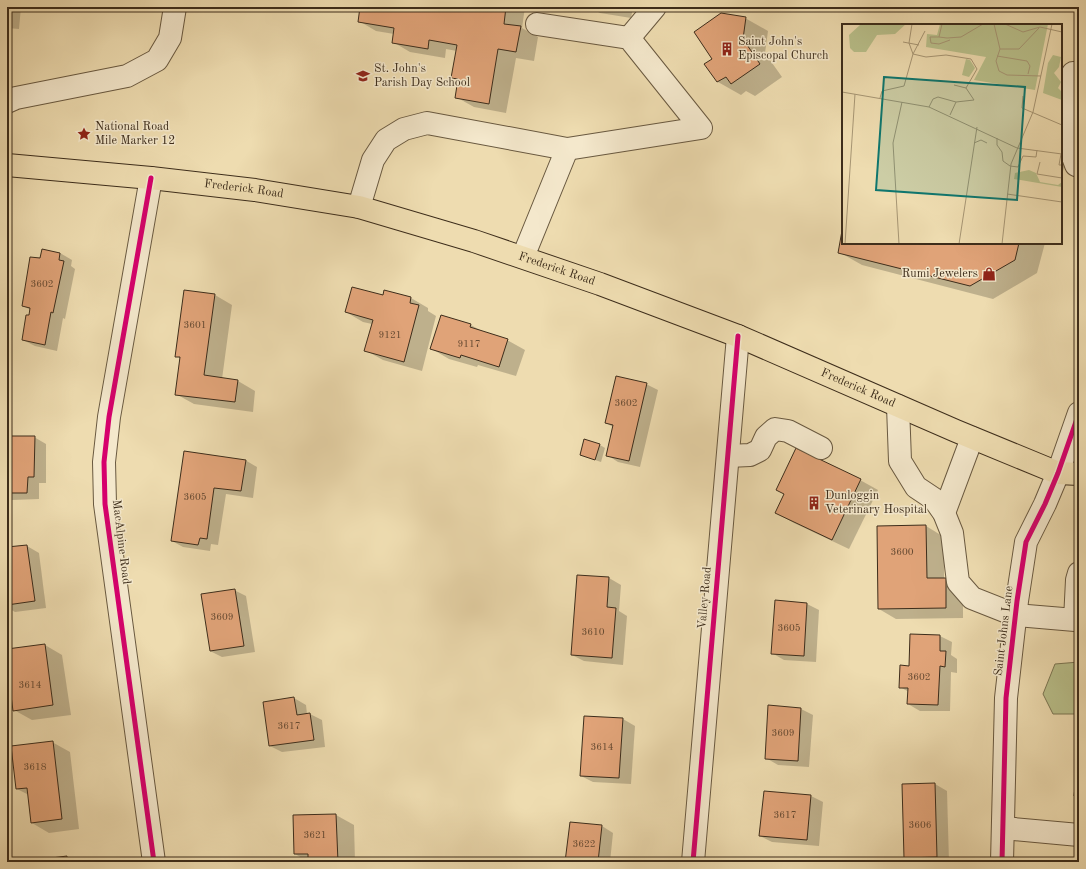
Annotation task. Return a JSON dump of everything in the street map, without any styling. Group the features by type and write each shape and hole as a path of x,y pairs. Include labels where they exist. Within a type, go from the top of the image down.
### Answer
{"main road":[{"name":"Frederick Road","path":"7,165 151,178 255,190 359,207 474,240 600,284 738,336 972,438 1068,473"}],"street":[{"path":"7,102 16,98 127,76 157,60 170,38 175,7"},
{"path":"629,38 655,7"},
{"path":"359,207 373,160 386,140 404,129 427,123 567,149 700,128 629,38 537,24"},
{"path":"1073,73 1065,128 1070,149 1076,165 1079,166"},
{"path":"523,257 567,149"},
{"name":"MacAlpine Road","path":"151,178 110,410 104,462 105,504 154,862"},
{"name":"Valley Road","path":"693,862 738,336"},
{"path":"898,406 900,461 916,487 934,499 944,513 952,534 958,582 972,598 1015,615 1075,620 1077,580 1079,573"},
{"name":"Saint Johns Lane","path":"1002,862 1006,698 1015,615 1026,542 1045,504 1068,473 1079,413"},
{"path":"728,456 750,455 760,450 766,437 775,429 788,431 821,448"},
{"path":"944,513 972,438"},
{"path":"1003,828 1079,835"}],"green space":[{"path":"1031,7 1079,7 1079,12"},
{"path":"1079,662 1079,714 1053,714 1043,694 1055,664"}],"building":[{"name":"St. John's Parish Day School","path":"360,7 506,7 504,24 521,26 516,52 498,49 489,104 455,98 458,79 451,78 457,45 429,40 428,49 392,43 394,28 358,22"},
{"name":"Saint John's Episcopal Church","path":"721,13 746,17 743,39 760,64 731,84 726,77 717,82 704,64 712,59 694,32"},
{"path":"842,231 842,244 1019,244 1015,260 970,286 838,253"},
{"path":"42,249 60,253 59,260 64,261 53,313 51,312 45,345 22,340 26,315 29,315 30,308 22,306 30,257 40,258"},
{"path":"352,287 383,295 384,290 411,297 410,303 419,305 404,362 364,351 373,320 345,312"},
{"path":"184,290 215,294 204,375 238,380 235,402 175,395 180,357 175,357"},
{"path":"441,315 471,324 470,327 508,339 499,367 461,355 460,358 430,349"},
{"path":"616,376 647,383 629,461 606,456 613,425 605,423"},
{"path":"8,436 35,436 34,477 28,477 27,493 7,493"},
{"path":"584,439 600,444 595,460 580,455"},
{"name":"Dunloggin Veterinary Hospital","path":"796,448 861,479 832,540 775,513 784,494 776,490"},
{"path":"184,451 246,460 241,491 214,488 207,539 200,538 198,545 171,541"},
{"path":"926,525 927,578 946,578 946,608 878,609 877,526"},
{"path":"27,545 35,601 7,605 7,547"},
{"path":"577,575 609,577 607,607 616,608 612,658 571,655"},
{"path":"235,589 244,646 210,651 201,594"},
{"path":"775,600 807,603 804,656 771,654"},
{"path":"910,634 940,635 940,651 946,651 945,667 940,666 938,705 907,704 908,688 899,688 900,665 909,666"},
{"path":"45,644 53,705 13,711 7,664 7,649"},
{"path":"294,697 297,715 310,713 314,740 269,746 263,702"},
{"path":"768,705 801,708 798,761 765,759"},
{"path":"584,716 623,718 619,778 580,776"},
{"path":"53,741 62,819 31,823 27,788 16,789 11,746"},
{"path":"1079,760 1079,797 1074,796"},
{"path":"935,783 937,857 904,858 902,784"},
{"path":"764,791 811,795 807,840 759,836"},
{"path":"336,814 338,862 308,862 308,854 294,854 293,815"},
{"path":"570,822 602,825 598,862 565,862"},
{"path":"67,856 67,862 36,862 36,860"}],"cycle path":[{"path":"151,178 109,417 104,462 105,504 154,862"},
{"path":"693,862 738,336"},
{"path":"1002,862 1006,698 1017,601 1026,542 1045,504 1058,473 1079,413"}],"place":[{"name":"Saint John's Episcopal Church","path":"727,49"},
{"name":"St. John's Parish Day School","path":"363,76"},
{"name":"National Road Mile Marker 12","path":"84,134"},
{"name":"Rumi Jewelers","path":"989,274"},
{"name":"Dunloggin Veterinary Hospital","path":"814,503"}]}
